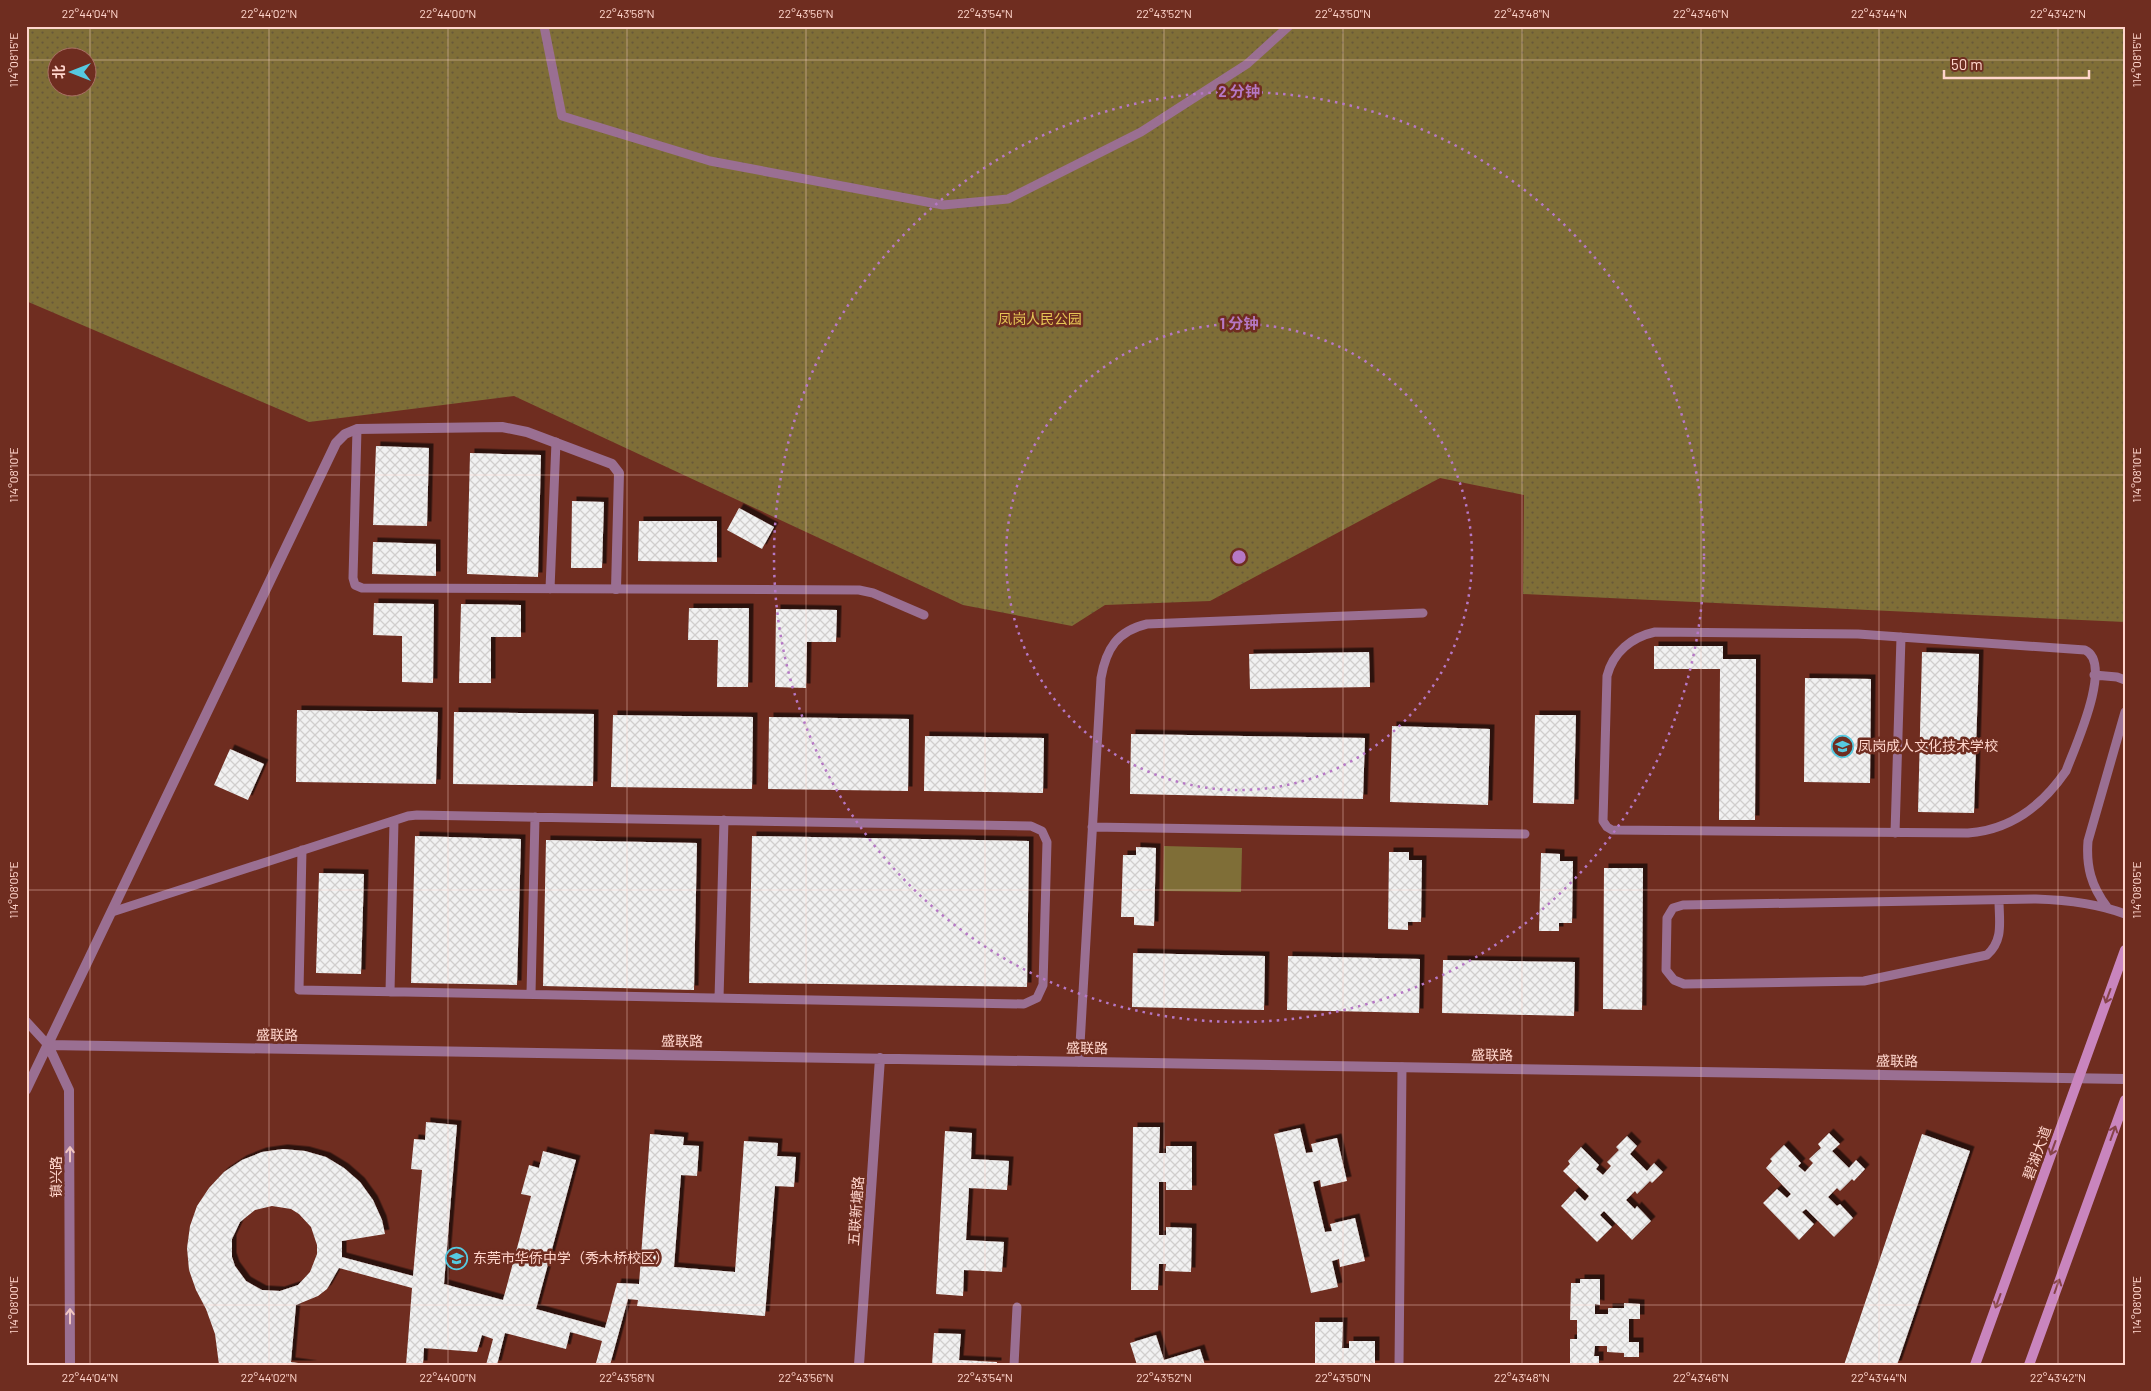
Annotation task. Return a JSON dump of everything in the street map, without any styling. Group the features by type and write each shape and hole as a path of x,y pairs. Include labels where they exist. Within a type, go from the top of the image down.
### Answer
{"street":[{"path":"26,1090 336,443 345,434 357,429 502,427 527,432 612,464 619,473 616,589"},
{"name":"碧湖大道","path":"1974,1365 2125,950"},
{"name":"盛联路","path":"48,1044 2125,1079"},
{"name":"镇兴路","path":"48,1044 70,1090 70,1365"},
{"name":"五联新塘路","path":"859,1365 880,1058"},
{"path":"2029,1365 2125,1100"}],"lane":[{"path":"544,26 562,116 710,161 943,205 1008,199 1141,132 1247,64 1290,26"},
{"path":"357,429 353,578 355,585 362,588 860,590 873,593 924,615"},
{"path":"550,589 556,442"},
{"path":"1079,1062 1101,678 1103,663 1110,648 1120,637 1133,628 1147,624 1423,613"},
{"path":"1655,632 1858,634 2085,650 2094,657 2094,675 2091,704 2066,771 2024,815 2009,824 1985,832 1612,830 1603,821 1606,685 1609,667 1618,652 1639,637 1655,632"},
{"path":"1895,833 1901,637"},
{"path":"2094,675 2117,677 2125,680"},
{"path":"2107,907 2097,894 2090,878 2087,859 2088,841 2125,712"},
{"path":"112,912 302,850 417,815 1030,826 1042,830 1047,842 1043,985 1037,998 1024,1004 299,990 302,850"},
{"path":"531,994 535,817"},
{"path":"719,998 724,820"},
{"path":"390,992 394,821"},
{"path":"1092,827 1525,834"},
{"path":"1999,900 1999,938 1995,948 1987,956 1903,975 1864,982 1684,984 1674,980 1666,970 1667,918 1673,908 1683,905 1999,900 2072,900 2107,907 2125,914"},
{"path":"26,1021 48,1044"},
{"path":"1399,1365 1402,1067"},
{"path":"1014,1365 1017,1307"}],"green space":[{"name":"凤岗人民公园","path":"26,26 2125,26 2125,622 1523,594 1524,495 1440,478 1210,601 1105,605 1072,626 963,605 514,396 309,422 26,301"},
{"path":"1164,846 1242,848 1241,892 1163,891"}],"building":[{"path":"376,446 429,448 427,526 373,525"},
{"path":"470,453 541,455 538,577 467,574"},
{"path":"572,501 604,502 602,568 571,568"},
{"path":"739,508 774,527 762,549 727,530"},
{"path":"639,521 717,521 717,562 638,561"},
{"path":"373,542 436,544 436,576 372,574"},
{"path":"374,603 434,604 433,683 402,682 402,636 373,635"},
{"path":"461,604 521,605 521,637 491,637 491,683 459,683"},
{"path":"689,608 749,608 748,687 717,687 718,640 688,640"},
{"path":"776,609 837,610 836,642 807,642 806,688 775,687"},
{"path":"1654,646 1723,646 1723,659 1756,659 1755,820 1719,820 1720,669 1654,669"},
{"path":"1369,652 1370,687 1250,689 1249,654"},
{"path":"1922,652 1979,654 1974,813 1918,812"},
{"path":"1805,678 1871,679 1870,783 1804,782"},
{"path":"297,710 438,712 436,784 296,782"},
{"path":"454,712 594,714 593,786 453,784"},
{"path":"613,715 753,717 752,789 611,787"},
{"path":"1535,715 1576,715 1574,804 1533,803"},
{"path":"769,717 909,719 908,791 768,789"},
{"path":"1392,726 1490,729 1488,805 1390,802"},
{"path":"1131,734 1365,738 1363,799 1130,794"},
{"path":"925,736 1044,738 1043,793 924,791"},
{"path":"230,749 264,764 248,800 214,785"},
{"path":"415,836 521,839 517,985 411,983"},
{"path":"752,836 1029,841 1027,987 749,983"},
{"path":"546,840 697,843 694,990 543,986"},
{"path":"1136,847 1156,848 1154,926 1134,925 1134,917 1121,917 1123,855 1136,855"},
{"path":"1389,852 1409,852 1409,860 1422,860 1421,922 1408,922 1408,930 1388,929"},
{"path":"1541,853 1560,854 1560,861 1573,861 1572,923 1559,923 1559,931 1539,931"},
{"path":"1604,868 1643,868 1642,1010 1603,1009"},
{"path":"319,873 364,874 361,974 316,973"},
{"path":"1133,953 1265,956 1264,1010 1132,1007"},
{"path":"1288,956 1420,959 1419,1013 1287,1010"},
{"path":"1443,960 1575,962 1574,1016 1442,1013"},
{"path":"426,1122 457,1125 444,1284 503,1300 531,1196 521,1194 529,1165 539,1168 543,1151 576,1160 536,1309 605,1328 617,1283 639,1284 650,1134 684,1137 683,1145 699,1146 697,1176 681,1175 674,1267 735,1272 744,1141 778,1143 777,1156 796,1157 794,1187 775,1186 765,1316 637,1306 638,1300 628,1299 610,1365 596,1363 602,1341 570,1332 566,1349 505,1333 497,1365 486,1365 493,1339 482,1335 477,1352 424,1348 423,1365 406,1365 412,1288 339,1268 327,1289 318,1296 296,1305 291,1362 313,1365 219,1365 215,1334 189,1270 187,1248 190,1226 197,1206 209,1188 224,1172 242,1160 262,1152 283,1149 305,1151 326,1157 344,1168 360,1182 373,1200 382,1220 385,1234 342,1241 342,1257 413,1276 422,1170 411,1169 414,1139 425,1140","holes":["272,1206 291,1209 299,1214 311,1227 317,1245 317,1254 310,1272 298,1285 280,1291 262,1290 246,1281 235,1266 232,1257 232,1239 240,1222 255,1210"]},
{"path":"1133,1127 1160,1127 1159,1153 1166,1153 1166,1146 1192,1146 1192,1190 1166,1190 1166,1182 1159,1182 1159,1235 1166,1235 1166,1227 1192,1228 1191,1272 1165,1271 1166,1264 1159,1264 1158,1290 1131,1290"},
{"path":"1300,1128 1306,1153 1313,1152 1311,1144 1337,1138 1347,1181 1321,1187 1320,1180 1313,1182 1325,1232 1332,1231 1330,1224 1355,1218 1365,1261 1340,1267 1339,1259 1332,1261 1338,1287 1311,1293 1274,1134"},
{"path":"945,1131 972,1133 971,1159 1009,1161 1007,1190 969,1188 966,1240 1004,1242 1002,1272 964,1270 963,1296 936,1294"},
{"path":"1829,1133 1840,1144 1832,1151 1849,1168 1856,1160 1865,1169 1854,1181 1852,1179 1840,1191 1837,1188 1828,1197 1837,1206 1840,1204 1853,1218 1834,1237 1806,1209 1802,1212 1814,1224 1799,1240 1763,1203 1777,1189 1787,1198 1791,1194 1766,1168 1772,1161 1770,1159 1784,1145 1801,1163 1798,1166 1805,1172 1813,1163 1809,1159 1821,1148 1818,1144"},
{"path":"1922,1134 1970,1151 1897,1365 1844,1365"},
{"path":"1627,1136 1637,1146 1630,1154 1647,1171 1654,1163 1663,1172 1652,1183 1650,1181 1637,1194 1635,1191 1626,1200 1635,1209 1637,1206 1651,1221 1632,1240 1604,1211 1600,1215 1612,1227 1597,1242 1561,1206 1575,1191 1585,1201 1589,1196 1563,1171 1570,1164 1568,1161 1581,1147 1599,1165 1596,1169 1603,1175 1611,1166 1607,1162 1619,1150 1616,1147"},
{"path":"1580,1279 1600,1279 1600,1305 1595,1304 1595,1314 1608,1314 1608,1308 1624,1308 1624,1303 1640,1304 1640,1319 1629,1319 1629,1342 1639,1342 1639,1357 1624,1357 1624,1353 1607,1352 1607,1346 1595,1346 1594,1356 1599,1356 1599,1365 1570,1365 1570,1339 1577,1339 1577,1320 1570,1320 1571,1283 1580,1283"},
{"path":"1315,1322 1343,1322 1342,1348 1349,1348 1349,1341 1375,1341 1375,1365 1315,1365"},
{"path":"934,1333 961,1334 959,1360 997,1362 997,1365 932,1365"},
{"path":"1156,1335 1164,1360 1200,1349 1205,1365 1137,1365 1130,1343"}],"place":[{"name":"凤岗成人文化技术学校","path":"1842,746"},
{"name":"东莞市华侨中学（秀木桥校区）","path":"457,1258"}]}
